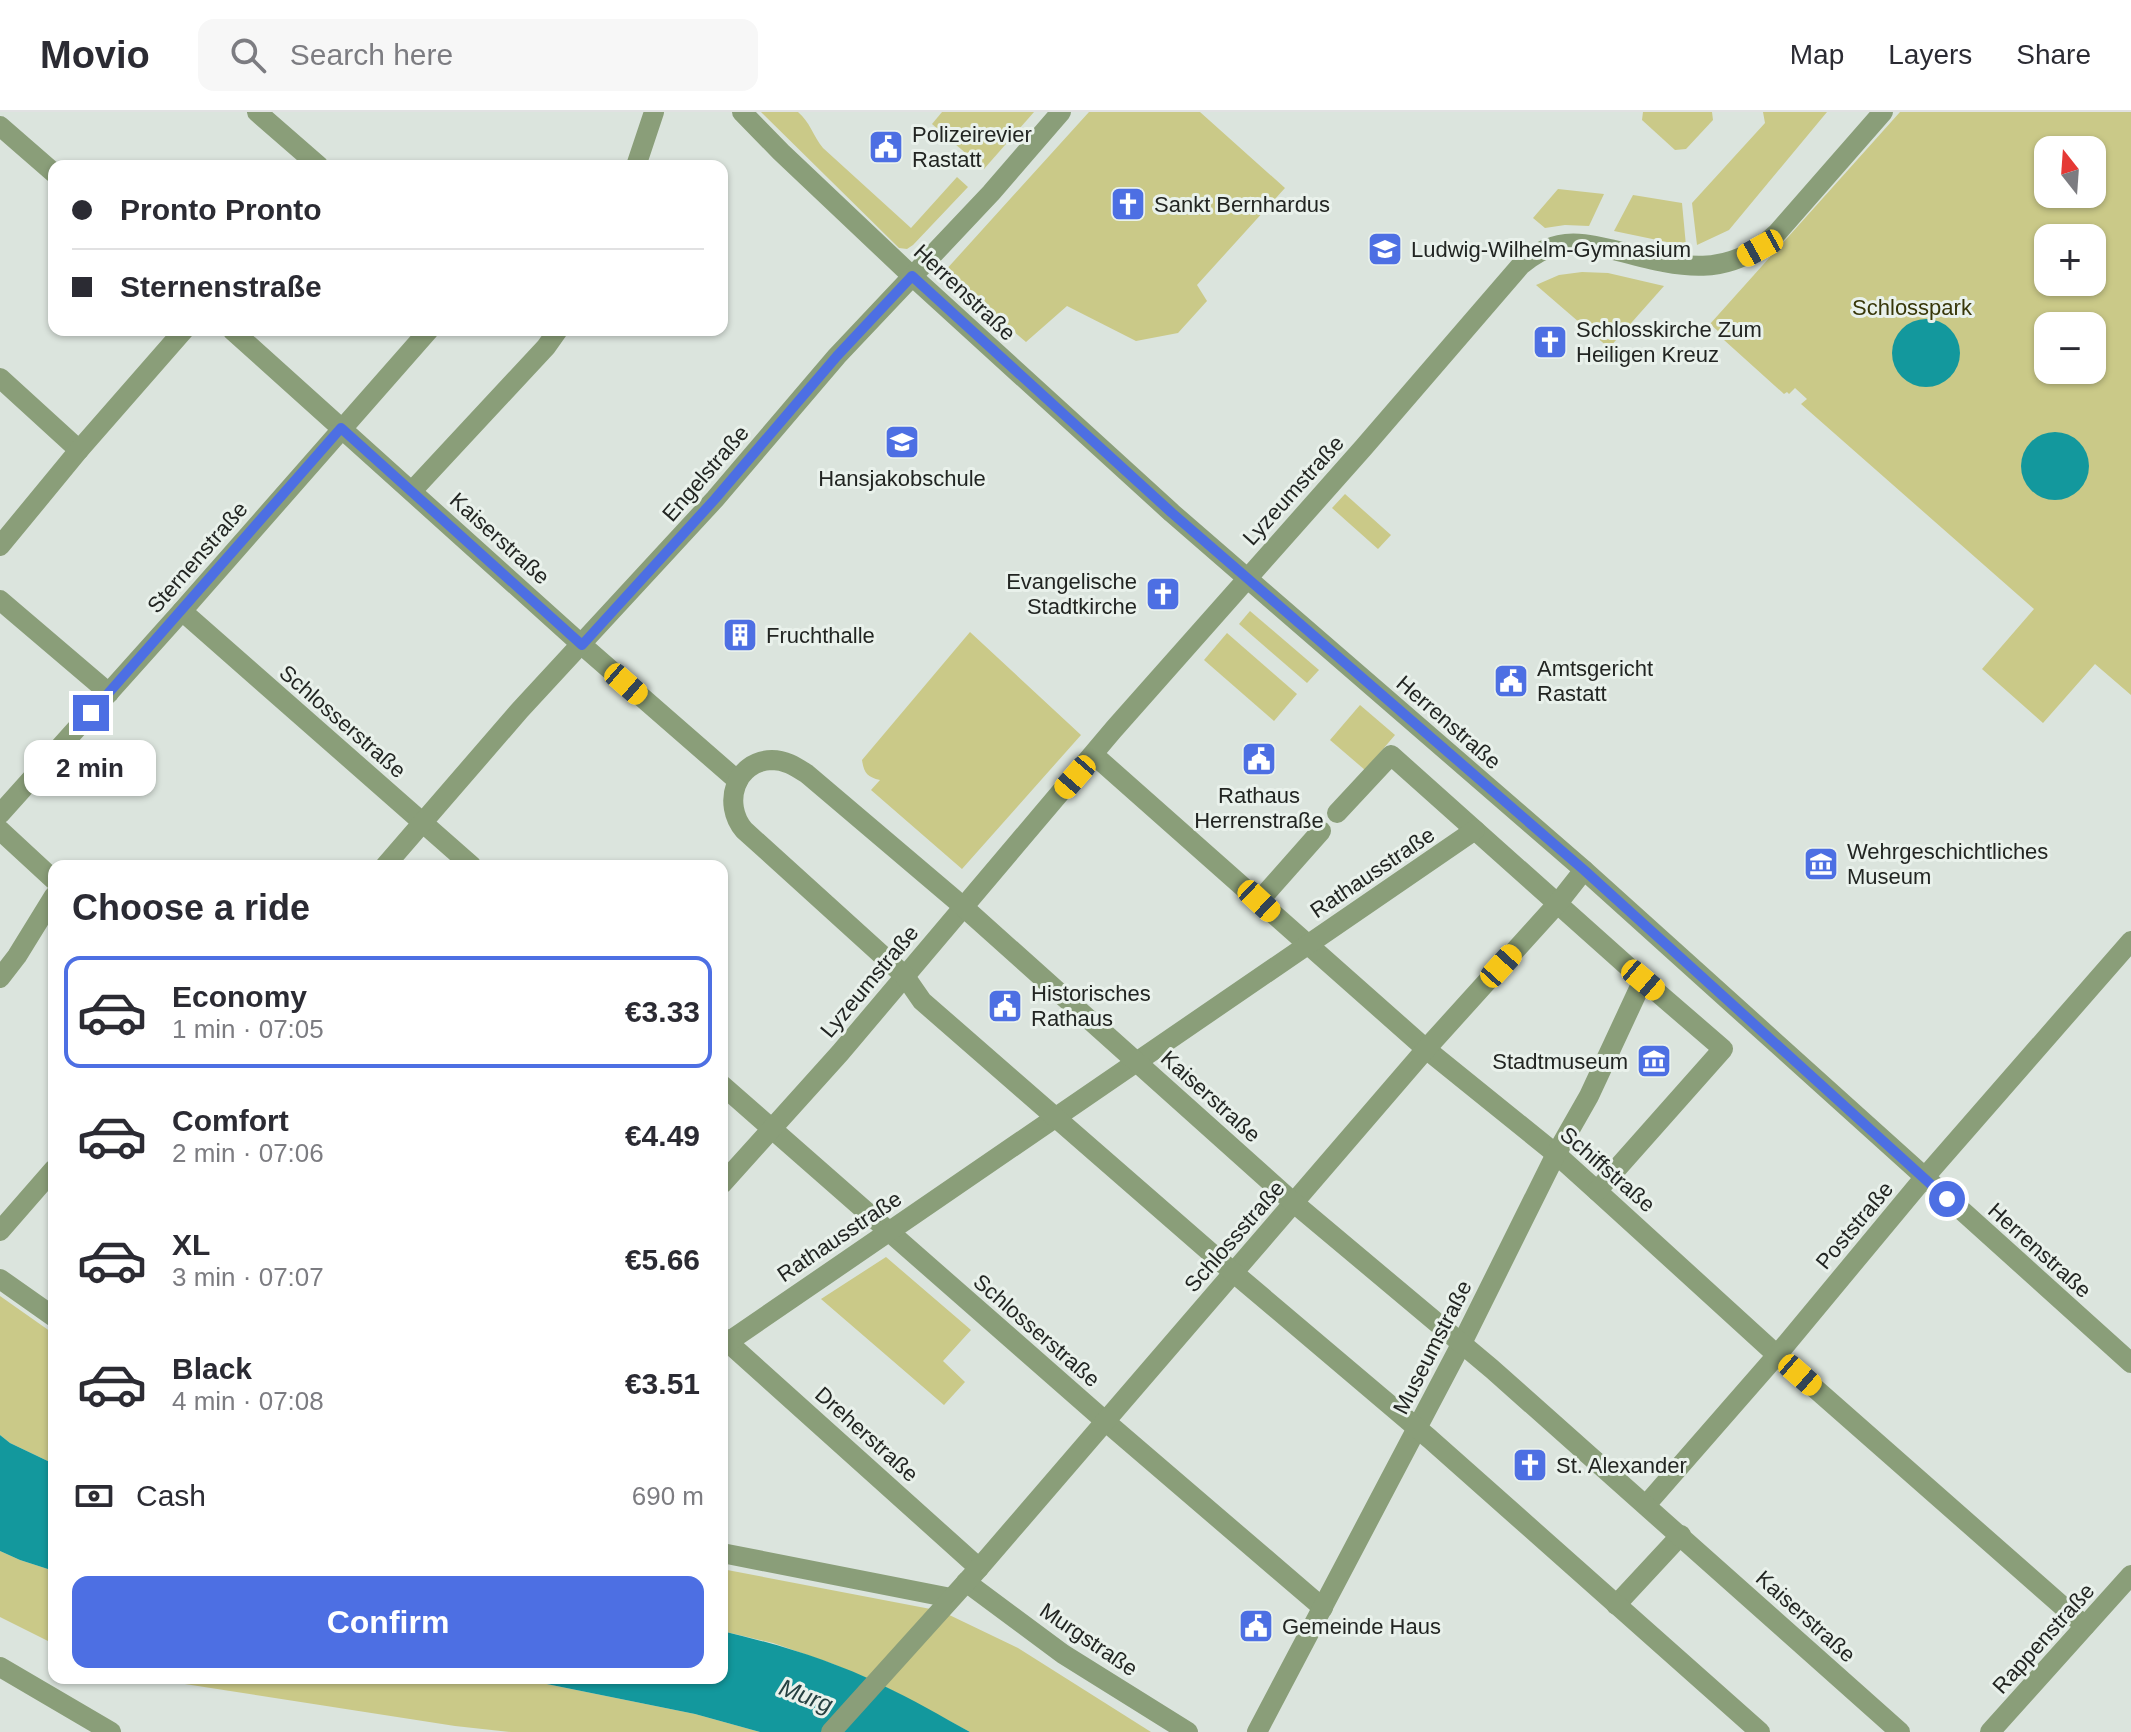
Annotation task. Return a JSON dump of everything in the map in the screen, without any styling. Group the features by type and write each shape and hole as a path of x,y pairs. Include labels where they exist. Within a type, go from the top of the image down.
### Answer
{"street":[{"path":"257,112 312,160"},
{"path":"638,160 654,112"},
{"name":"Herrenstraße","path":"742,112 912,276 1172,513 1584,870 2131,1363"},
{"name":"Engelstraße","path":"390,860 520,710 715,499 837,356 991,193 1061,112"},
{"name":"Lyzeumstraße","path":"728,1177 1510,277 1533,256 1556,245 1568,244 1593,245 1671,264 1693,266 1709,266 1743,258 1777,233 1883,112"},
{"path":"0,126 48,168"},
{"path":"0,546 179,336"},
{"name":"Kaiserstraße","path":"239,336 738,781 752,766 772,760 792,764 807,774 962,906 1294,1203 1462,1343 1900,1732"},
{"name":"Sternenstraße","path":"0,814 424,336"},
{"path":"412,491 554,336"},
{"path":"0,378 79,450"},
{"path":"0,600 109,693"},
{"name":"Schlosserstraße","path":"182,611 465,860"},
{"name":"Schiffstraße","path":"1094,755 1426,1049 1556,1154 1777,1355 2085,1626"},
{"path":"1337,813 1391,755 1723,1049 1597,1191"},
{"path":"738,781 732,801 735,816 744,830 904,975 922,1001 1234,1273 1418,1428 1760,1732"},
{"name":"Rathausstraße","path":"728,1337 1137,1062 1472,827"},
{"path":"0,830 48,874"},
{"path":"1259,901 1321,831"},
{"name":"Schlossstraße","path":"831,1732 973,1575 1584,870"},
{"path":"0,978 48,906"},
{"name":"Poststraße","path":"1646,1505 1777,1355 1924,1178 2131,941"},
{"name":"Museumstraße","path":"1257,1732 1462,1343 1556,1154 1589,1096 1643,980"},
{"name":"Schlosserstraße","path":"728,1090 1323,1608"},
{"path":"0,1231 48,1176"},
{"path":"3,1286 48,1313"},
{"name":"Dreherstraße","path":"728,1342 973,1575"},
{"path":"1616,1605 1681,1535"},
{"path":"728,1554 951,1598"},
{"name":"Murgstraße","path":"973,1575 1063,1654 1188,1732"},
{"name":"Rappenstraße","path":"1990,1732 2131,1575"},
{"path":"0,1667 111,1732"}],"green space":[{"path":"761,112 798,112 823,148 911,228 957,177 968,187 913,245 907,249 899,248"},
{"path":"942,112 1034,112 984,169 932,124"},
{"path":"1089,112 1200,112 1285,188 1197,285 1207,301 1178,333 1136,341 1067,306 1026,342 944,272"},
{"path":"1643,112 1712,112 1713,120 1686,149 1675,150 1642,120"},
{"path":"1763,112 1827,112 1729,230 1697,245 1692,203 1765,123"},
{"name":"Schlosspark","path":"1900,112 2131,112 2131,695 2095,664 2043,723 1982,669 2034,609 1801,404 1807,399 1795,388 1784,394 1724,340 1726,338 1710,324"},
{"path":"1558,189 1604,194 1589,226 1545,228 1533,218"},
{"path":"1633,195 1682,203 1686,246 1614,231"},
{"path":"1608,273 1664,286 1609,348 1536,285 1559,275"},
{"path":"1345,494 1391,535 1378,549 1332,508"},
{"path":"1250,611 1319,670 1307,683 1239,624"},
{"path":"970,632 1081,735 962,869 871,790 880,780 867,774 862,760"},
{"path":"1227,633 1297,694 1274,721 1204,660"},
{"path":"1360,705 1395,735 1365,770 1330,740"},
{"path":"886,1257 971,1330 943,1361 965,1382 944,1405 821,1299"},
{"path":"0,1296 48,1330 48,1461 0,1435"},
{"path":"0,1551 48,1569 48,1641 0,1617"},
{"path":"728,1570 941,1611 1018,1648 1151,1732 970,1732 880,1684 773,1643 728,1632"},
{"path":"185,1684 547,1684 695,1714 760,1732 511,1732"}],"water":[{"path":"1926,319 1950,329 1960,353 1950,377 1926,387 1902,377 1892,353 1902,329"},
{"path":"2055,432 2079,442 2089,466 2079,490 2055,500 2031,490 2021,466 2031,442"},
{"path":"0,1435 48,1461 48,1569 0,1551"},
{"name":"Murg","path":"728,1633 783,1647 863,1676 970,1732 760,1732 695,1714 547,1684 728,1684"}],"place":[{"name":"Polizeirevier Rastatt","path":"886,147"},
{"name":"Sankt Bernhardus","path":"1128,204"},
{"name":"Ludwig-Wilhelm-Gymnasium","path":"1385,249"},
{"name":"Schlosskirche Zum Heiligen Kreuz","path":"1550,342"},
{"name":"Hansjakobschule","path":"902,442"},
{"name":"Evangelische Stadtkirche","path":"1163,594"},
{"name":"Fruchthalle","path":"740,635"},
{"name":"Amtsgericht Rastatt","path":"1511,681"},
{"name":"Rathaus Herrenstraße","path":"1259,759"},
{"name":"Wehrgeschichtliches Museum","path":"1821,864"},
{"name":"Historisches Rathaus","path":"1005,1006"},
{"name":"Stadtmuseum","path":"1654,1061"},
{"name":"St. Alexander","path":"1530,1465"},
{"name":"Gemeinde Haus","path":"1256,1626"}],"route":[{"path":"91,713 341,428 582,645 715,499 837,356 912,276 1172,513 1584,870 1947,1199"}]}
